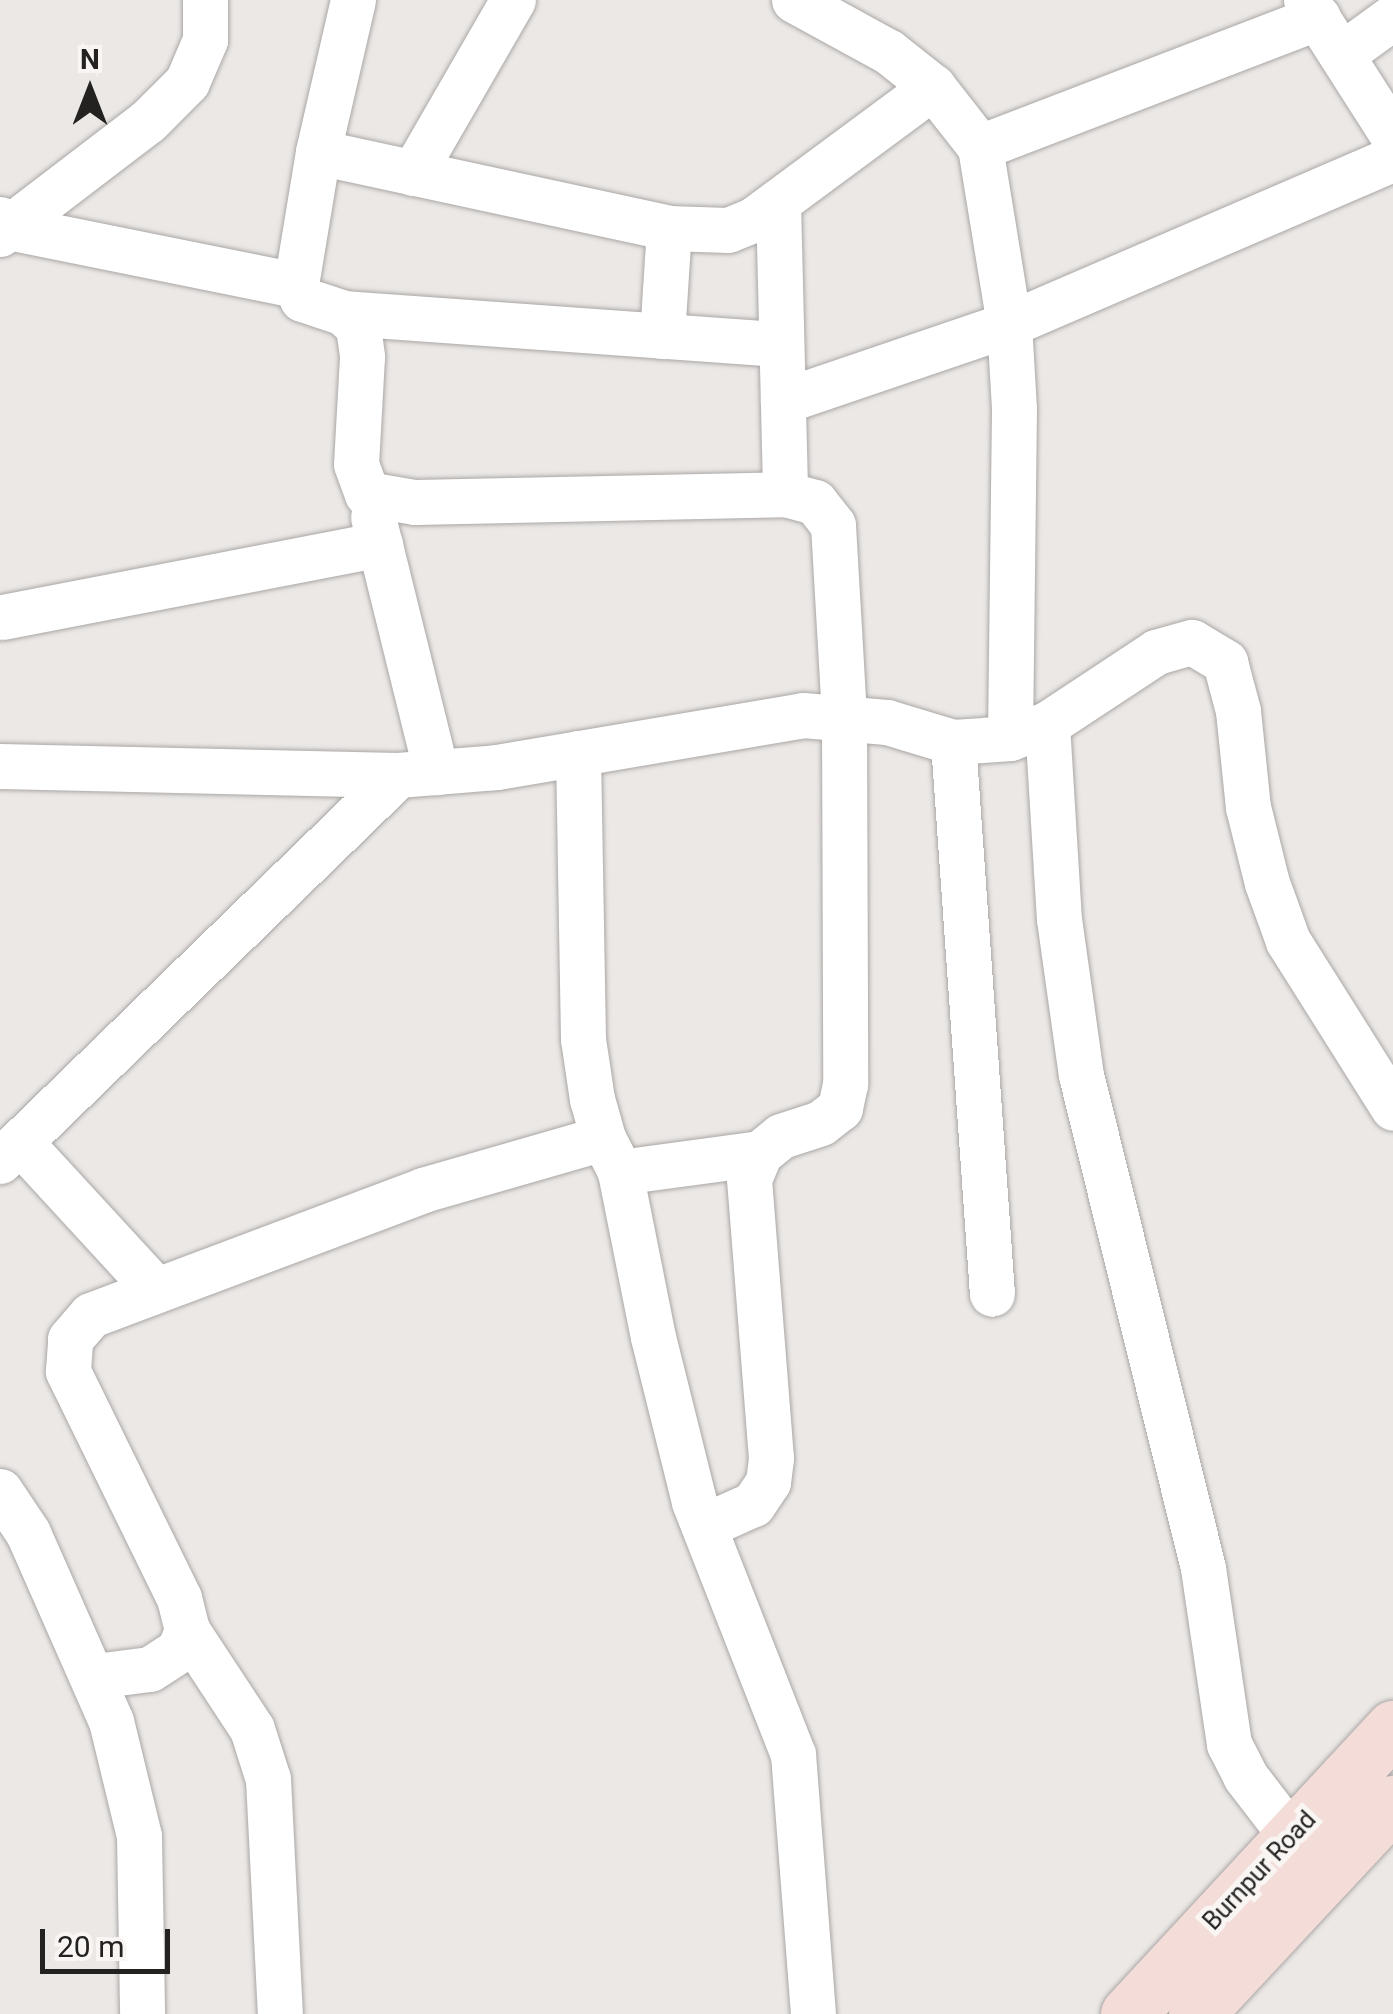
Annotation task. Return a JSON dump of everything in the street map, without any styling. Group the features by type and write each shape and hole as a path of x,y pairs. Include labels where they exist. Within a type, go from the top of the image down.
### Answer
{"street":[{"path":"3,227 148,121 187,82 204,40 204,0"},
{"path":"352,0 318,152 296,284 302,299 344,314 782,344"},
{"path":"414,173 513,0"},
{"path":"794,0 888,52 933,87 980,147 1009,324 1028,731 1082,1075 1202,1568 1229,1744 1245,1776 1292,1837"},
{"path":"980,147 1322,24 1393,16"},
{"path":"1322,24 1393,136"},
{"path":"318,152 669,228 728,230 778,202 933,87"},
{"path":"783,401 1009,324 1393,159"},
{"path":"778,202 785,494"},
{"path":"3,227 296,284"},
{"path":"662,336 669,228"},
{"path":"344,314 358,327 362,357 356,464 380,544 417,774"},
{"path":"367,494 416,502 785,494 815,502 833,525 844,718 845,1084 840,1108 821,1122 782,1136 760,1153 749,1179 771,1458 768,1482 754,1504 704,1526"},
{"path":"1,613 380,544"},
{"path":"0,766 417,774 578,753 803,715 886,722 953,742 1028,731 1156,652 1192,642 1225,662 1238,712 1248,807 1267,884 1288,940 1393,1108"},
{"path":"953,742 992,1294"},
{"path":"578,753 583,1039 674,1431 704,1526 793,1754 813,2014"},
{"path":"156,1290 10,1152 417,774"},
{"path":"280,2014 268,1779 252,1730 187,1630 179,1598 68,1371 70,1339 92,1316 424,1190 612,1155 760,1153"},
{"path":"0,1490 28,1533 95,1676 140,1836 142,2014"},
{"path":"95,1676 150,1670 179,1650 187,1630"},
{"name":"Burnpur Road","path":"1128,2014 1393,1728"},
{"path":"1196,2014 1393,1804"}]}
